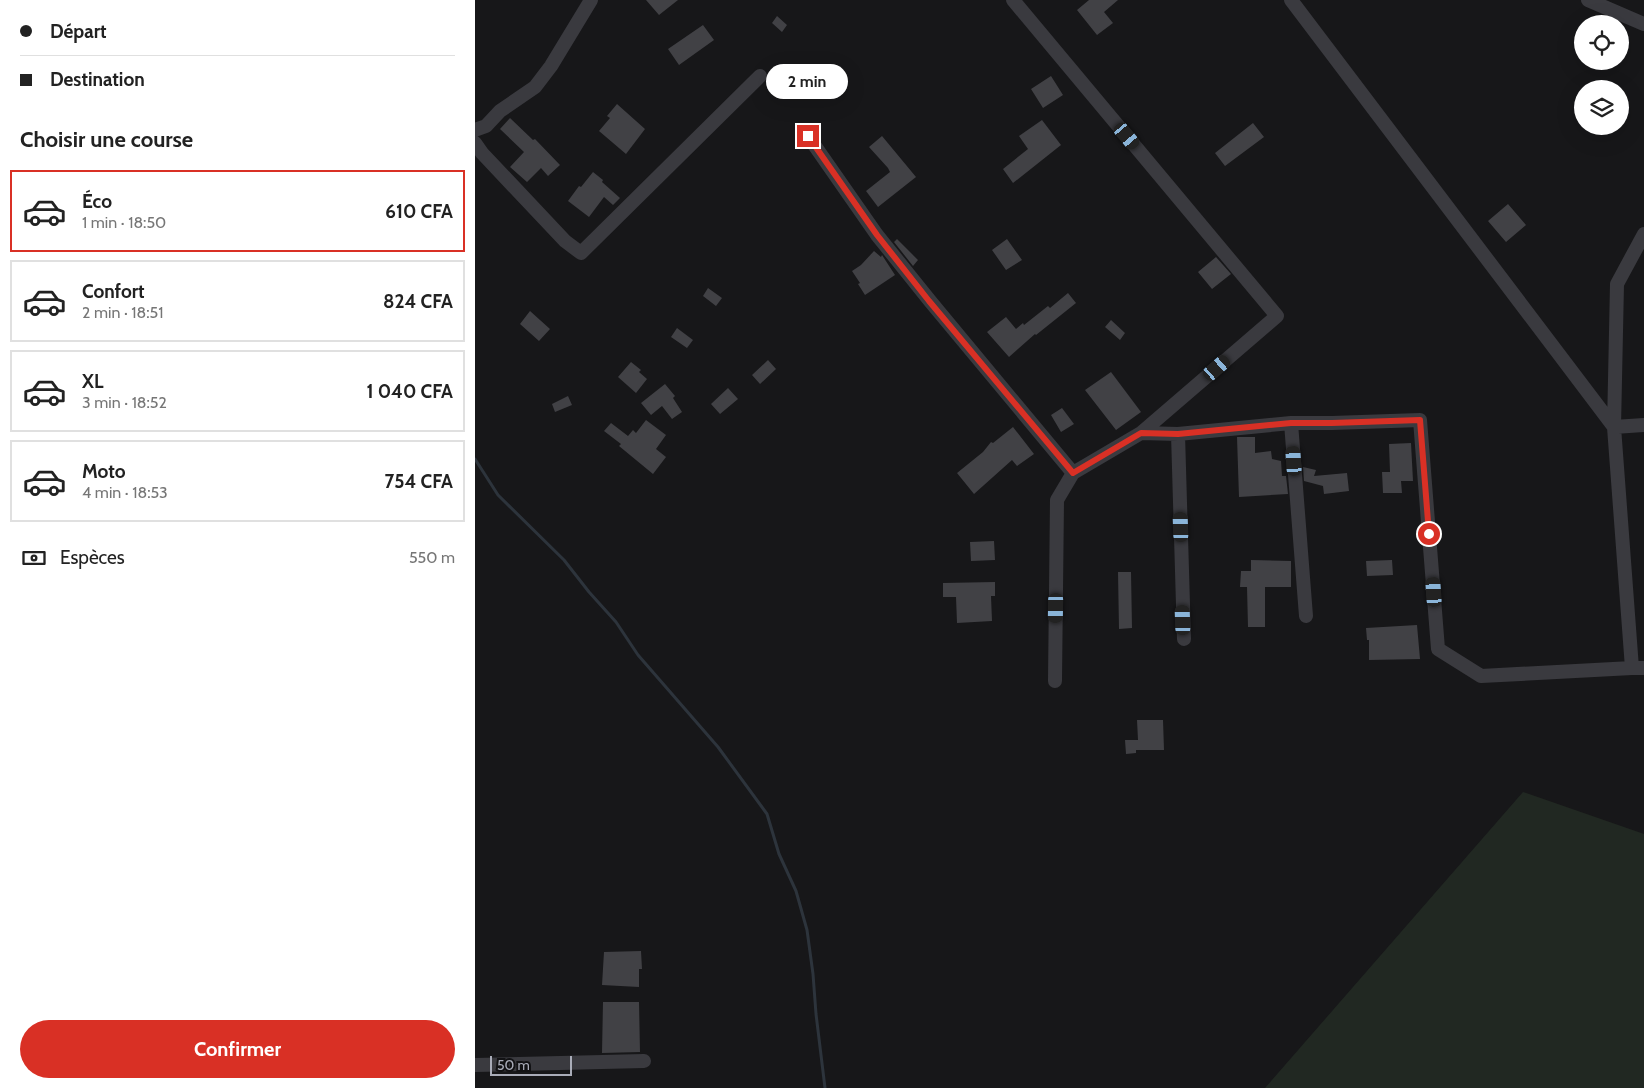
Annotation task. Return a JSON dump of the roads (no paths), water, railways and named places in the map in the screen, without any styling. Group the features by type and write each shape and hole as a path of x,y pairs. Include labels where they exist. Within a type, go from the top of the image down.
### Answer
{"street":[{"path":"475,130 486,126 500,111 535,87 551,66 591,0"},
{"path":"1013,0 1277,316 1141,433 1073,473 1057,500 1055,681"},
{"path":"1291,0 1614,427"},
{"path":"1588,0 1644,24"},
{"path":"475,143 482,153 565,241 581,253 760,76"},
{"path":"808,136 877,235 929,301 1073,473"},
{"path":"1141,433 1178,434 1291,423 1420,420 1438,649 1481,676 1638,668 1614,427 1617,284 1644,234"},
{"path":"1291,423 1306,616"},
{"path":"1614,427 1644,425"},
{"path":"1178,434 1184,639"},
{"path":"475,1065 645,1061"}],"waterway":[{"path":"475,459 498,495 564,560 616,622 638,655 718,747 767,814 779,854 796,891 807,930 825,1088"}]}
